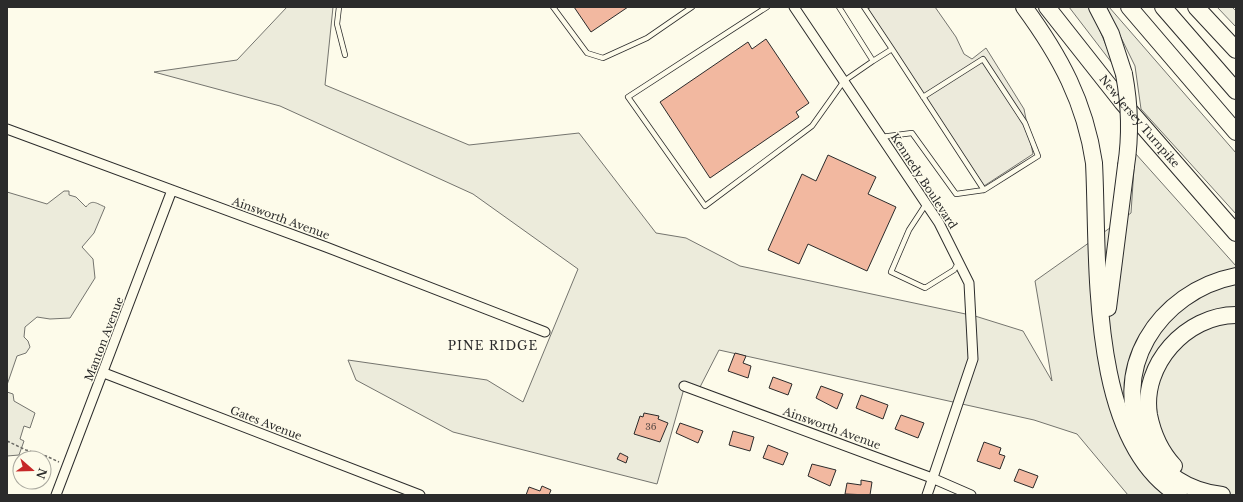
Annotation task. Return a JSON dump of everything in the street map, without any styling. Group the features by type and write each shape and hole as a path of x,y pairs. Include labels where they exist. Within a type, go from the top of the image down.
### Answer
{"highway":[{"path":"1024,7 1045,36 1061,63 1083,110 1090,137 1094,163 1101,334 1106,351 1115,401 1134,447 1148,468 1161,482 1179,495"},
{"name":"New Jersey Turnpike","path":"1047,7 1156,142 1236,233"},
{"path":"1097,7 1111,34 1124,74 1129,98 1130,120 1126,166 1109,300 1106,351"},
{"path":"1129,7 1236,132"},
{"path":"1164,7 1236,91"},
{"path":"1196,7 1236,50"},
{"path":"1222,495 1199,490 1182,484 1167,472 1153,456 1143,439 1135,416 1132,395 1133,376 1145,342 1167,311 1181,299 1198,289 1232,277"},
{"path":"1199,490 1174,466 1162,451 1154,434 1149,414 1151,387 1154,374 1163,355 1178,338 1194,327 1212,318 1236,315"}],"street":[{"name":"Kennedy Boulevard","path":"795,7 939,223 969,283 973,359 927,495"},
{"name":"Ainsworth Avenue","path":"7,129 326,247 545,332"},
{"name":"Manton Avenue","path":"56,495 104,373 172,190"},
{"name":"Gates Avenue","path":"104,373 420,495"},
{"name":"Ainsworth Avenue","path":"684,386 932,478 970,495"}],"lane":[{"path":"339,7 337,24 346,55"},
{"path":"553,7 587,53 603,58 648,38 692,7"},
{"path":"767,7 628,97 705,206 812,126 844,81 892,49"},
{"path":"839,7 873,61"},
{"path":"864,7 984,190"},
{"path":"881,137 912,133 956,194 984,190 1038,156 1025,123 982,59 923,97"},
{"path":"926,204 909,230 891,272 925,288 954,270 958,262"}],"path":[{"path":"7,441 67,466"}],"shaded area":[{"path":"287,7 333,7 325,85 469,145 579,133 656,233 686,238 740,266 975,316 1023,331 1052,381 1035,281 1131,213 1135,153 1236,266 1236,495 1128,495 1077,434 1034,420 719,350 699,389 685,385 657,484 453,432 356,380 348,360 487,380 523,402 578,269 473,194 280,106 154,72 237,60"},
{"path":"871,7 935,7 956,37 964,54 972,59 986,48 1024,109 1033,154 984,186 868,9"},
{"path":"1069,7 1090,7 1115,67"},
{"path":"1106,7 1109,7 1236,153 1236,214 1141,109 1135,66"},
{"path":"1217,7 1232,7 1236,11 1236,27"},
{"path":"64,191 69,191 69,195 76,197 86,207 92,202 105,207 94,233 82,247 93,259 95,278 70,318 50,319 37,317 25,327 24,337 28,341 30,347 26,353 17,356 7,385 7,192 47,204"},
{"path":"7,392 13,394 14,401 35,413 30,428 24,426 20,439 24,441 21,450 12,450 12,456 7,456"}],"building":[{"path":"574,7 628,7 591,32"},
{"path":"766,39 809,103 796,112 799,117 710,178 660,102 748,42 752,49"},
{"path":"828,155 876,177 868,194 896,207 867,271 808,244 799,264 768,250 802,174 816,181"},
{"path":"735,353 746,356 743,363 751,366 748,378 728,371"},
{"path":"773,377 792,384 788,395 769,388"},
{"path":"821,386 843,394 837,409 816,398"},
{"path":"861,395 888,405 883,419 856,408"},
{"path":"644,413 659,416 658,419 668,423 660,442 634,434 640,416 643,417"},
{"path":"901,415 924,423 918,438 895,429"},
{"path":"680,423 703,431 698,443 676,433"},
{"path":"733,431 754,437 750,451 729,445"},
{"path":"984,442 1001,448 999,454 1005,456 1000,469 977,461"},
{"path":"768,445 788,453 783,465 763,458"},
{"path":"620,453 628,457 626,463 617,459"},
{"path":"812,464 836,470 830,486 808,476"},
{"path":"1019,469 1038,476 1033,488 1014,481"},
{"path":"861,480 872,482 870,495 845,494 847,483 861,485"},
{"path":"542,486 551,490 549,495 526,495 529,487 540,491"}],"district":[{"name":"PINE RIDGE","path":"493,346"}]}
